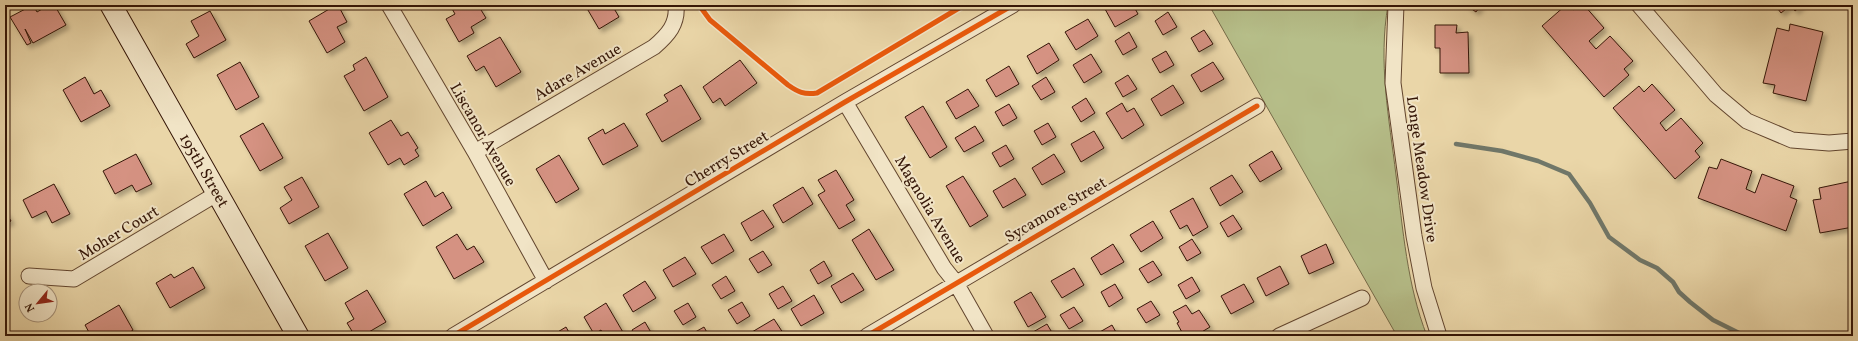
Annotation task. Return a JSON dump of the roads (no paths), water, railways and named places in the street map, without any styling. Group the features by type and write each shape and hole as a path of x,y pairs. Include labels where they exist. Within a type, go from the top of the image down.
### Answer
{"street":[{"name":"195th Street","path":"111,5 298,336"},
{"name":"Liscanor Avenue","path":"389,5 475,152 546,281"},
{"name":"Adare Avenue","path":"475,152 654,47 674,26 677,14 676,5"},
{"name":"Cherry Street","path":"453,336 845,102 1013,5"},
{"name":"Longe Meadow Drive","path":"1396,5 1393,83 1414,236 1424,288 1439,336"},
{"path":"1639,5 1716,95 1747,121 1792,140 1829,143 1853,140"},
{"name":"Magnolia Avenue","path":"845,102 944,268 956,283 986,336"},
{"name":"Sycamore Street","path":"867,336 1258,106"},
{"name":"Moher Court","path":"29,276 74,279 218,193"},
{"path":"1279,336 1362,298"}],"waterway":[{"path":"1456,144 1502,151 1538,161 1569,174 1590,203 1609,237 1640,260 1657,268 1673,282 1679,292 1713,320 1745,336"}]}
